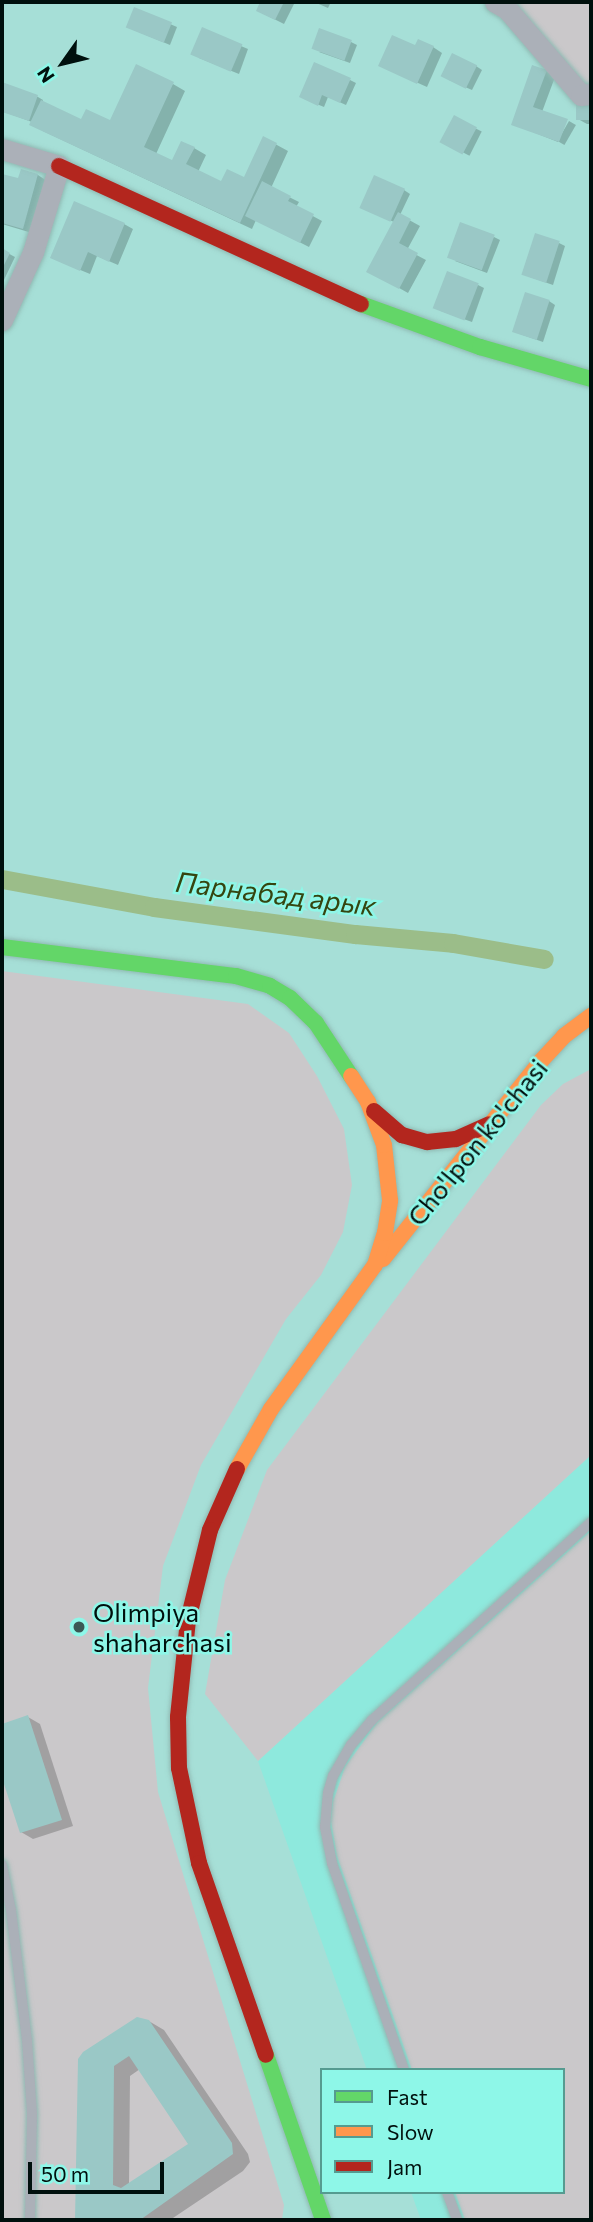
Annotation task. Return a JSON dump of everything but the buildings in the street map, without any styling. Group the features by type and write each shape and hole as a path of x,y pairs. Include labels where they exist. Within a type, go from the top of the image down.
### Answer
{"main road":[{"path":"59,166 350,300 480,347 591,379"},
{"path":"2,947 259,981 290,999 308,1014 368,1102 395,1131 410,1139 428,1142 464,1137 495,1119"},
{"name":"Cho'lpon ko'chasi","path":"323,2220 199,1863 180,1768 178,1717 183,1655 197,1574 209,1530 227,1487 271,1409 324,1333 564,1036 591,1016"},
{"path":"368,1102 384,1145 390,1189 385,1233 370,1275"}],"street":[{"path":"495,2 507,9 581,95 591,94"},
{"path":"2,149 59,166 33,252 2,320"}],"lane":[{"path":"403,2068 331,1863 325,1827 328,1793 351,1745 372,1720 591,1522"},
{"path":"2,1866 11,1910 27,2040 32,2114 30,2220"},
{"path":"448,2194 457,2220"}],"shaded area":[{"path":"512,2 591,2 591,89 585,89"},
{"name":"Olimpiya shaharchasi","path":"2,971 248,1004 289,1033 317,1076 344,1129 352,1185 343,1232 321,1275 286,1319 201,1465 163,1566 148,1688 158,1792 284,2205 282,2220 2,2220"},
{"path":"591,1069 591,1455 258,1761 205,1694 225,1580 267,1470 541,1105 563,1084"},
{"path":"591,1455 591,2220 421,2220 412,2194 565,2194 565,2068 366,2068 258,1761"},
{"path":"591,1531 591,2220 465,2220 456,2194 565,2194 565,2068 411,2068 337,1856 331,1821 333,1802 345,1767 377,1723"}],"waterway":[{"name":"Парнабад арык","path":"2,879 154,907 355,934 453,943 544,959"}],"traffic: fast":[{"path":"361,304 480,347 591,379"},
{"path":"2,947 236,976 270,986 290,998 316,1023 351,1076"},
{"path":"266,2055 323,2220"}],"traffic: slow":[{"path":"383,1259 540,1062 564,1036 591,1016"},
{"path":"237,1469 271,1409 375,1265 385,1233 390,1200 384,1145 368,1102 351,1076"}],"traffic: jam":[{"path":"59,166 361,304"},
{"path":"374,1111 402,1135 427,1142 456,1139 489,1124"},
{"path":"237,1469 210,1530 188,1620 178,1717 179,1768 199,1863 266,2055"}],"place":[{"name":"Olimpiya shaharchasi","path":"79,1627"}]}
